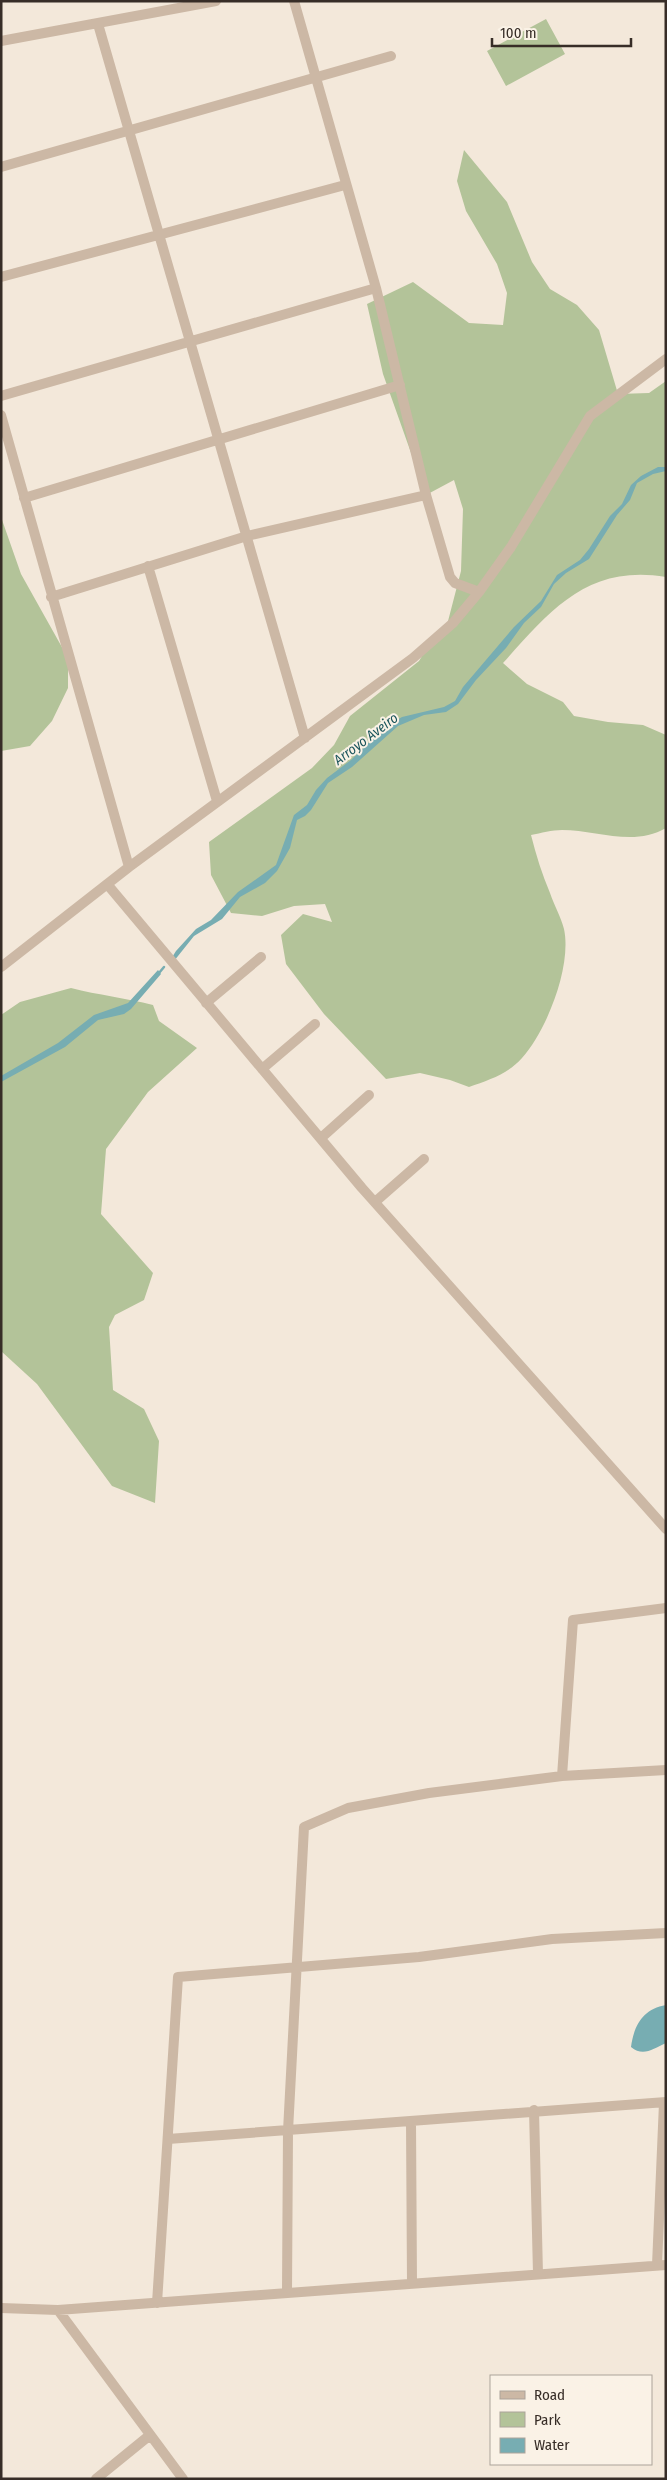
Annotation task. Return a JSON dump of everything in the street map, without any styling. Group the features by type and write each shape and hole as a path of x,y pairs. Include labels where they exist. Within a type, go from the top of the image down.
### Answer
{"street":[{"path":"1,41 216,1"},
{"path":"294,1 345,185 376,288 426,495 450,577 455,583 479,592"},
{"path":"98,24 305,738"},
{"path":"1,167 391,56"},
{"path":"1,277 345,185"},
{"path":"1,396 376,288"},
{"path":"1,967 129,867 305,738 431,642 453,623 479,592 519,533 586,421 601,406 666,360"},
{"path":"24,498 400,385"},
{"path":"1,415 129,867"},
{"path":"51,597 247,536 426,495"},
{"path":"148,566 217,801"},
{"path":"107,884 375,1202 666,1529"},
{"path":"206,1003 261,957"},
{"path":"262,1069 315,1024"},
{"path":"320,1138 369,1095"},
{"path":"375,1202 424,1159"},
{"path":"562,1776 573,1620 666,1608"},
{"path":"287,2293 288,2131 304,1827 348,1808 381,1801 562,1776 666,1770"},
{"path":"157,2303 178,1977 419,1957 552,1939 666,1933"},
{"path":"1,2308 58,2310 661,2265 665,2102 534,2110 411,2122 168,2139"},
{"path":"534,2110 538,2274"},
{"path":"411,2122 412,2284"},
{"path":"58,2310 183,2479"},
{"path":"96,2479 150,2435"}],"green space":[{"path":"546,19 565,54 506,86 487,51"},
{"path":"464,150 507,202 532,262 550,289 577,305 599,330 618,394 649,393 666,381 666,577 638,575 614,578 592,585 554,610 503,663 527,684 563,702 574,716 608,722 643,725 666,735 666,828 654,834 628,837 562,830 531,835 542,872 564,929 566,944 561,979 540,1031 517,1064 491,1079 469,1087 450,1080 420,1073 386,1079 324,1014 286,964 281,935 303,914 332,922 325,904 294,906 262,916 231,913 211,875 209,842 312,768 334,745 350,716 419,661 435,635 447,625 461,571 463,509 454,480 426,495 383,374 367,304 413,282 469,323 503,325 507,293 497,264 466,211 457,181"},
{"path":"1,517 21,574 68,658 68,688 52,721 30,746 1,751"},
{"path":"71,988 153,1005 159,1021 197,1048 148,1092 106,1149 101,1214 153,1273 144,1300 115,1315 109,1327 113,1390 144,1409 159,1441 155,1503 112,1486 37,1384 1,1351 1,1015 20,1002"}],"water":[{"path":"658,467 666,467 666,471 653,474 637,483 630,500 617,515 589,559 566,573 554,584 541,607 524,623 506,648 476,680 458,704 446,712 424,715 398,726 352,767 328,783 311,810 297,820 290,848 277,871 265,883 240,897 222,919 194,936 174,961 171,959 196,929 211,920 238,892 276,865 294,815 307,805 316,790 327,778 351,760 385,727 402,717 444,707 455,701 463,687 514,627 541,601 557,575 580,560 589,549 610,516 622,504 631,485 641,476"},
{"path":"158,970 161,974 131,1009 124,1014 98,1020 65,1047 1,1082 1,1076 58,1043 94,1015 128,1003"},
{"path":"666,2005 666,2043 644,2052 631,2047 634,2032 641,2019 651,2010"}],"waterway":[{"name":"Arroyo Aveiro","path":"159,973 164,967"}]}
